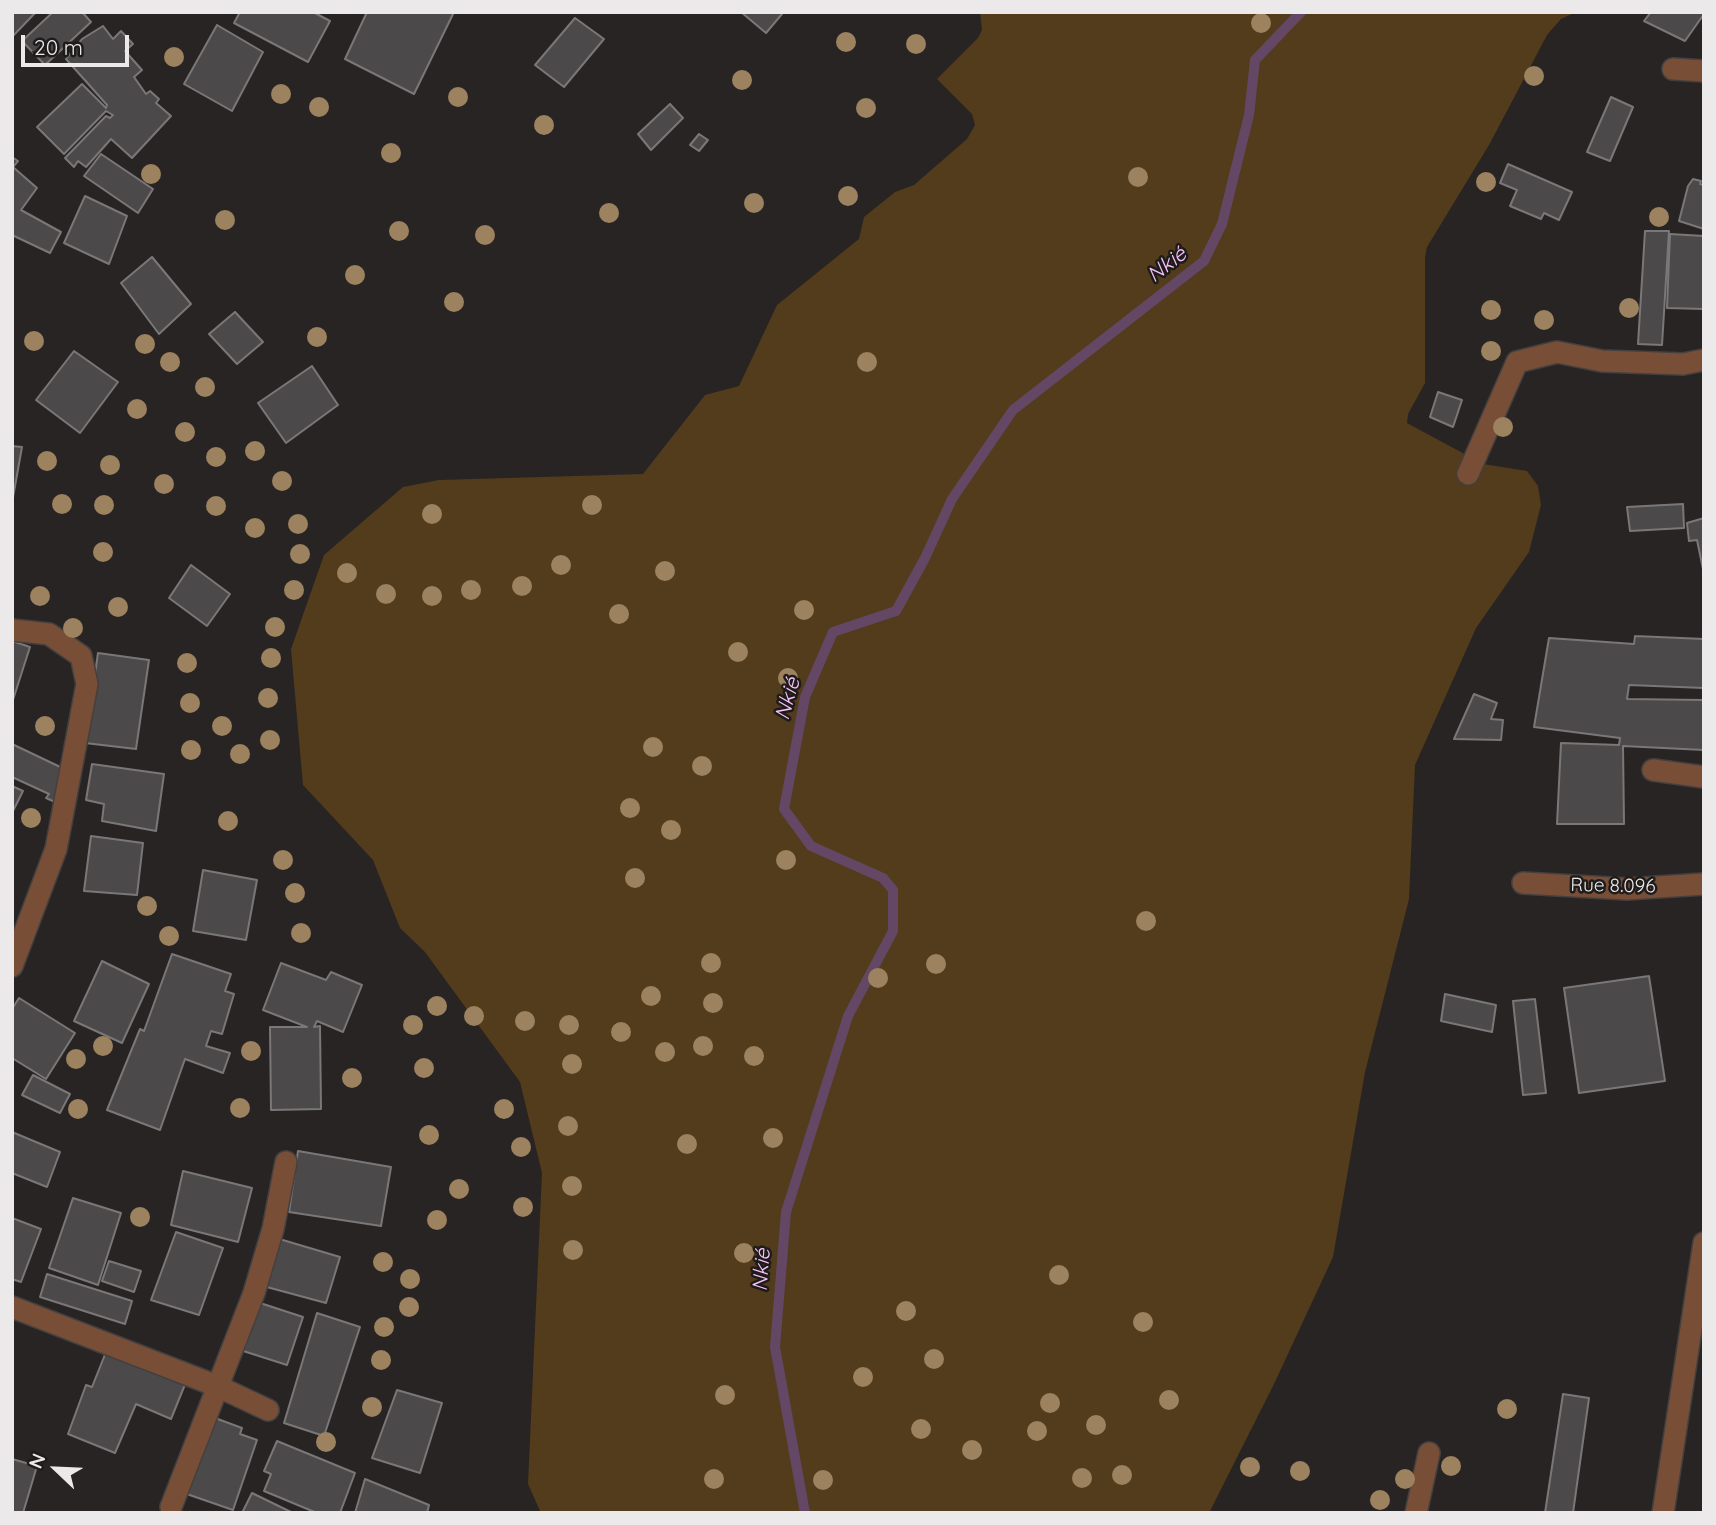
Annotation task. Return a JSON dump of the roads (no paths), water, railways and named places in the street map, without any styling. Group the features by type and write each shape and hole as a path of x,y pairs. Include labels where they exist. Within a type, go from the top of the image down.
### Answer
{"street":[{"path":"1673,69 1704,71"},
{"path":"1468,474 1517,362 1557,352 1602,361 1683,364 1704,360"},
{"path":"12,630 49,634 81,656 87,684 57,849 12,966"},
{"path":"1653,770 1704,777"},
{"name":"Rue 8.096","path":"1523,883 1627,889 1704,884"},
{"path":"171,1507 254,1293 272,1229 286,1162"},
{"path":"1662,1513 1704,1243"},
{"path":"12,1307 217,1386 268,1410"},
{"path":"1416,1513 1429,1453"}],"waterway":[{"name":"Nkié","path":"805,1513 775,1347 786,1212 848,1016 893,931 893,890 883,878 811,846 784,809 805,697 833,632 896,611 925,558 952,499 1013,410 1204,261 1222,224 1249,115 1255,60 1301,12"}]}
